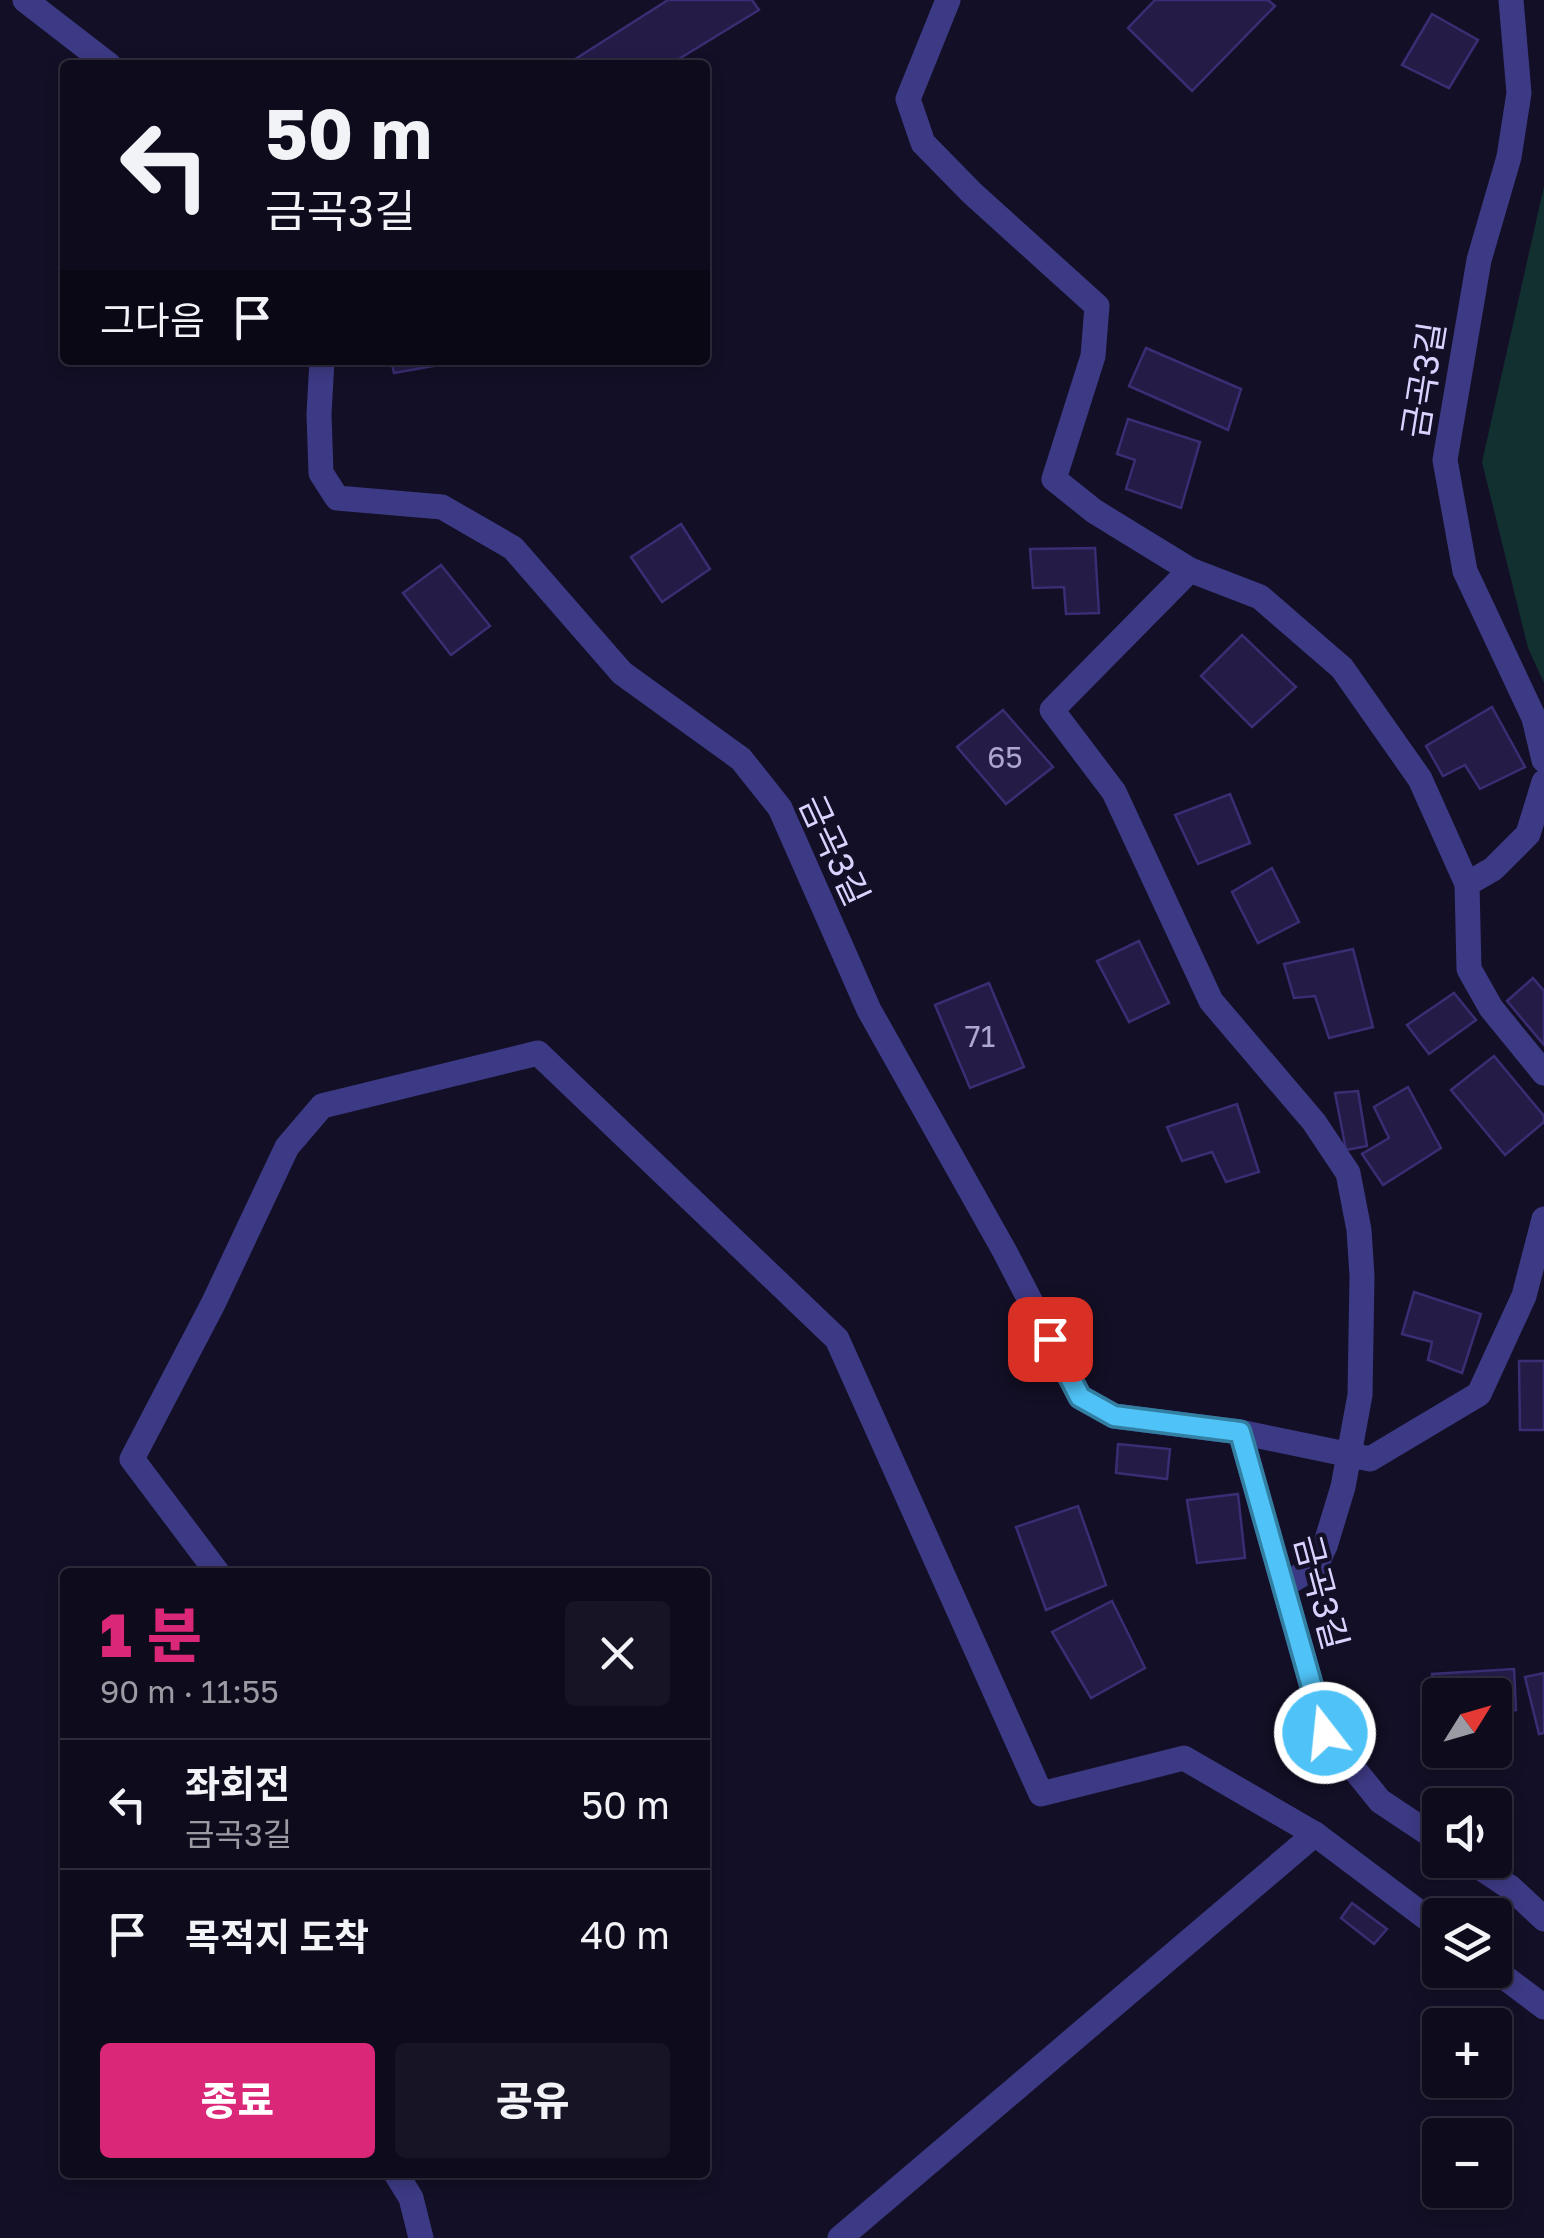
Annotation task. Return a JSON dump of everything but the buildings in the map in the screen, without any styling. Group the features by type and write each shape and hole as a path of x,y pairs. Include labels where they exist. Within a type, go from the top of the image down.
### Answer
{"lane":[{"path":"24,0 103,60"},
{"path":"948,0 908,100 923,143 972,194 1097,306 1093,356 1054,479 1094,511 1190,570 1260,598 1342,668 1420,779 1467,884 1470,968 1490,1008 1544,1074"},
{"name":"금곡3길","path":"1511,0 1519,93 1509,157 1479,260 1445,460 1465,570 1534,718 1544,760"},
{"name":"금곡3길","path":"322,365 318,414 321,472 338,498 442,506 513,548 622,673 741,758 780,808 869,1010 1005,1252 1080,1397 1114,1416 1240,1432 1370,1459 1479,1394 1524,1296 1544,1219"},
{"path":"1190,570 1052,710 1114,792 1212,1001 1314,1122 1348,1173 1359,1230 1362,1276 1360,1395 1347,1452 1344,1487 1316,1567 1284,1585"},
{"path":"1467,884 1493,869 1528,834 1544,782"},
{"path":"214,1568 132,1459 213,1304 288,1147 322,1106 538,1053 837,1339 1041,1794 1184,1758 1315,1834 1422,1914"},
{"name":"금곡3길","path":"1240,1432 1325,1733 1380,1801 1422,1829"},
{"path":"840,2238 1315,1834"},
{"path":"1496,1878 1544,1919"},
{"path":"1512,1983 1544,2007"},
{"path":"399,2178 412,2198 421,2238"}],"green space":[{"path":"1544,186 1544,683 1528,648 1482,462"}],"route":[{"path":"1050,1339 1080,1397 1114,1416 1240,1432 1325,1733"}]}
